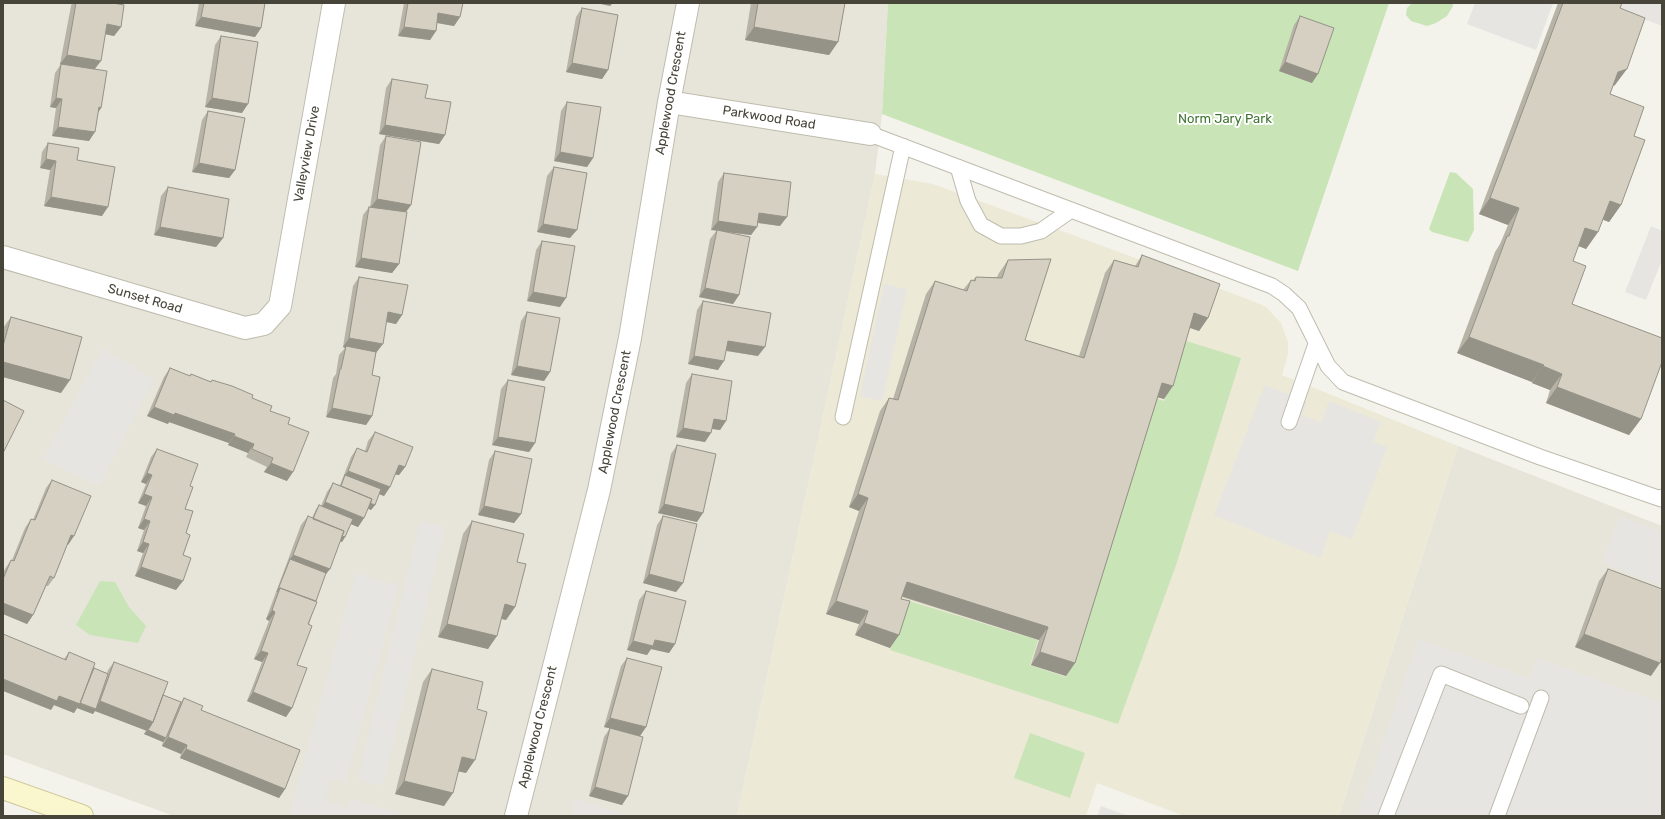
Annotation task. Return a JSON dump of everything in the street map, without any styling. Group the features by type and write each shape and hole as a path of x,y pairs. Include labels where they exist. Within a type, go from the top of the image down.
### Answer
{"main road":[{"path":"3,788 68,814"}],"street":[{"name":"Valleyview Drive","path":"280,306 334,3"},
{"name":"Applewood Crescent","path":"516,816 599,490 630,338 669,102 688,3"},
{"name":"Parkwood Road","path":"669,102 870,134"},
{"name":"Sunset Road","path":"3,258 245,328 264,324 280,306"}],"lane":[{"path":"870,134 1272,286 1284,294 1299,308 1328,366 1343,382 1540,457 1662,498"},
{"path":"843,417 903,146"},
{"path":"958,166 968,201 981,225 1001,236 1021,236 1041,231 1070,210"},
{"path":"1289,422 1316,344"},
{"path":"1386,816 1441,674 1522,706"},
{"path":"1497,816 1541,698"}],"shaded area":[{"path":"3,3 888,3 882,114 875,174 737,816 174,816 3,754"},
{"path":"1475,3 1553,3 1536,50 1467,24"},
{"path":"1601,3 1662,3 1662,26"},
{"path":"875,174 933,184 1266,307 1281,323 1288,342 1288,355 1282,375 1458,446 1339,816 1184,816 1097,783 1086,816 737,816"},
{"path":"1651,226 1662,231 1662,260 1646,300 1625,292"},
{"path":"884,284 907,290 882,401 860,396"},
{"path":"103,348 154,380 99,486 43,459"},
{"path":"1265,385 1307,402 1302,415 1321,423 1329,401 1381,422 1373,442 1387,447 1352,539 1330,531 1320,558 1214,515"},
{"path":"1458,446 1662,526 1662,816 1339,816"},
{"path":"1620,516 1662,532 1662,586 1602,563"},
{"path":"420,521 445,527 383,786 358,780"},
{"path":"356,573 399,586 345,783 331,779 325,801 348,808 351,799 411,816 289,816"},
{"path":"1419,639 1529,678 1537,658 1662,703 1662,816 1357,816"},
{"path":"576,799 623,814 623,816 571,816"},
{"path":"1101,806 1129,816 1097,816"}],"green space":[{"name":"Norm Jary Park","path":"888,3 1389,3 1298,271 882,114"},
{"path":"1412,3 1453,3 1453,6 1447,16 1436,23 1427,26 1411,21 1406,15 1407,8"},
{"path":"1450,172 1456,173 1473,189 1474,230 1468,242 1432,232 1429,229"},
{"path":"1183,340 1241,358 1176,565 1118,724 890,650 903,613 899,598 1038,640 1030,665 1066,677 1155,398 1164,401"},
{"path":"100,581 115,582 129,607 146,626 138,643 90,635 76,625"},
{"path":"1030,733 1085,753 1070,798 1014,778"}],"building":[{"path":"76,3 113,3 124,5 121,27 107,24 101,61 67,55"},
{"path":"204,3 265,3 261,28 201,17"},
{"path":"408,3 463,3 460,17 438,13 436,31 404,27"},
{"path":"758,3 845,3 838,42 754,27"},
{"path":"1563,3 1622,3 1620,8 1645,18 1627,69 1618,72 1610,94 1644,107 1634,136 1645,140 1621,205 1610,201 1598,232 1585,228 1573,261 1586,266 1572,304 1662,338 1662,362 1641,419 1557,387 1562,374 1543,366 1544,365 1469,337 1519,208 1490,198"},
{"path":"582,8 618,15 608,70 572,63"},
{"path":"1300,16 1334,28 1318,74 1285,62"},
{"path":"221,36 258,42 248,104 212,98"},
{"path":"61,64 107,71 101,108 99,107 95,132 58,127 62,99 56,98"},
{"path":"392,79 428,85 425,98 451,102 445,135 385,125"},
{"path":"567,102 601,107 593,158 560,152"},
{"path":"208,111 245,118 235,170 199,163"},
{"path":"386,136 421,142 411,205 377,199"},
{"path":"48,143 79,148 77,160 115,167 108,207 51,197 56,161 46,159"},
{"path":"554,167 587,173 577,230 543,224"},
{"path":"724,173 791,182 787,217 759,213 757,227 718,221"},
{"path":"168,187 229,199 223,238 160,227"},
{"path":"369,207 407,212 399,264 361,258"},
{"path":"717,230 750,237 739,295 705,288"},
{"path":"542,241 575,246 566,298 533,292"},
{"path":"1142,255 1220,284 1208,318 1194,313 1173,386 1162,383 1075,663 1040,652 1048,627 907,582 901,599 910,601 899,635 864,623 868,611 836,601 868,498 858,494 889,398 898,400 935,281 967,291 971,280 975,281 976,277 1002,278 1008,260 1051,259 1025,340 1084,358 1114,260 1138,267"},
{"path":"359,277 408,285 402,315 388,312 383,344 349,338"},
{"path":"703,301 771,313 765,347 728,341 724,361 694,356"},
{"path":"527,312 560,318 550,372 517,366"},
{"path":"11,317 82,337 70,380 3,362 3,346"},
{"path":"346,346 376,352 372,375 380,377 372,416 332,408"},
{"path":"170,368 190,376 191,374 211,382 212,380 232,386 253,395 252,398 272,406 270,411 290,418 288,424 309,432 293,472 271,463 273,458 252,449 254,444 234,436 235,434 175,413 174,415 154,407"},
{"path":"692,374 732,381 726,421 714,419 711,433 683,428"},
{"path":"508,380 545,387 535,443 498,437"},
{"path":"3,400 24,411 3,453"},
{"path":"375,432 413,447 405,467 399,465 390,487 348,471 357,448 367,452"},
{"path":"677,445 716,454 703,513 664,504"},
{"path":"157,449 198,464 190,486 193,487 185,509 193,511 186,533 190,535 183,555 191,558 183,581 141,567 149,544 143,542 150,521 144,519 152,497 144,494 152,475 147,473"},
{"path":"495,451 532,459 521,514 484,506"},
{"path":"345,475 381,489 375,505 370,503 372,499 341,486"},
{"path":"52,480 91,496 74,536 71,535 54,578 50,576 33,615 3,603 3,579 11,560 14,561 31,519 35,520"},
{"path":"333,483 372,499 364,518 325,502"},
{"path":"319,505 353,519 345,537 342,536 344,531 313,519"},
{"path":"308,516 344,531 330,569 293,555"},
{"path":"663,516 697,524 683,583 649,574"},
{"path":"472,521 524,534 517,562 526,564 515,607 505,604 497,636 447,624"},
{"path":"290,559 326,573 316,601 280,588 277,592"},
{"path":"1608,569 1662,589 1662,657 1660,663 1584,634"},
{"path":"280,588 317,602 308,624 312,626 297,665 307,668 292,708 253,692 268,653 261,651 275,612 272,610"},
{"path":"646,591 686,601 675,644 655,640 653,646 633,641"},
{"path":"3,634 66,660 69,652 95,663 80,704 59,696 57,701 3,679"},
{"path":"627,658 662,667 646,727 610,718"},
{"path":"114,662 168,682 153,722 100,701"},
{"path":"94,668 108,674 96,709 80,703"},
{"path":"432,669 483,682 477,709 487,712 475,760 462,757 453,793 404,781"},
{"path":"163,695 181,702 166,738 148,730 153,722"},
{"path":"184,698 203,706 201,710 300,750 285,789 186,749 187,745 168,737"},
{"path":"610,728 643,737 628,796 595,787"}]}
